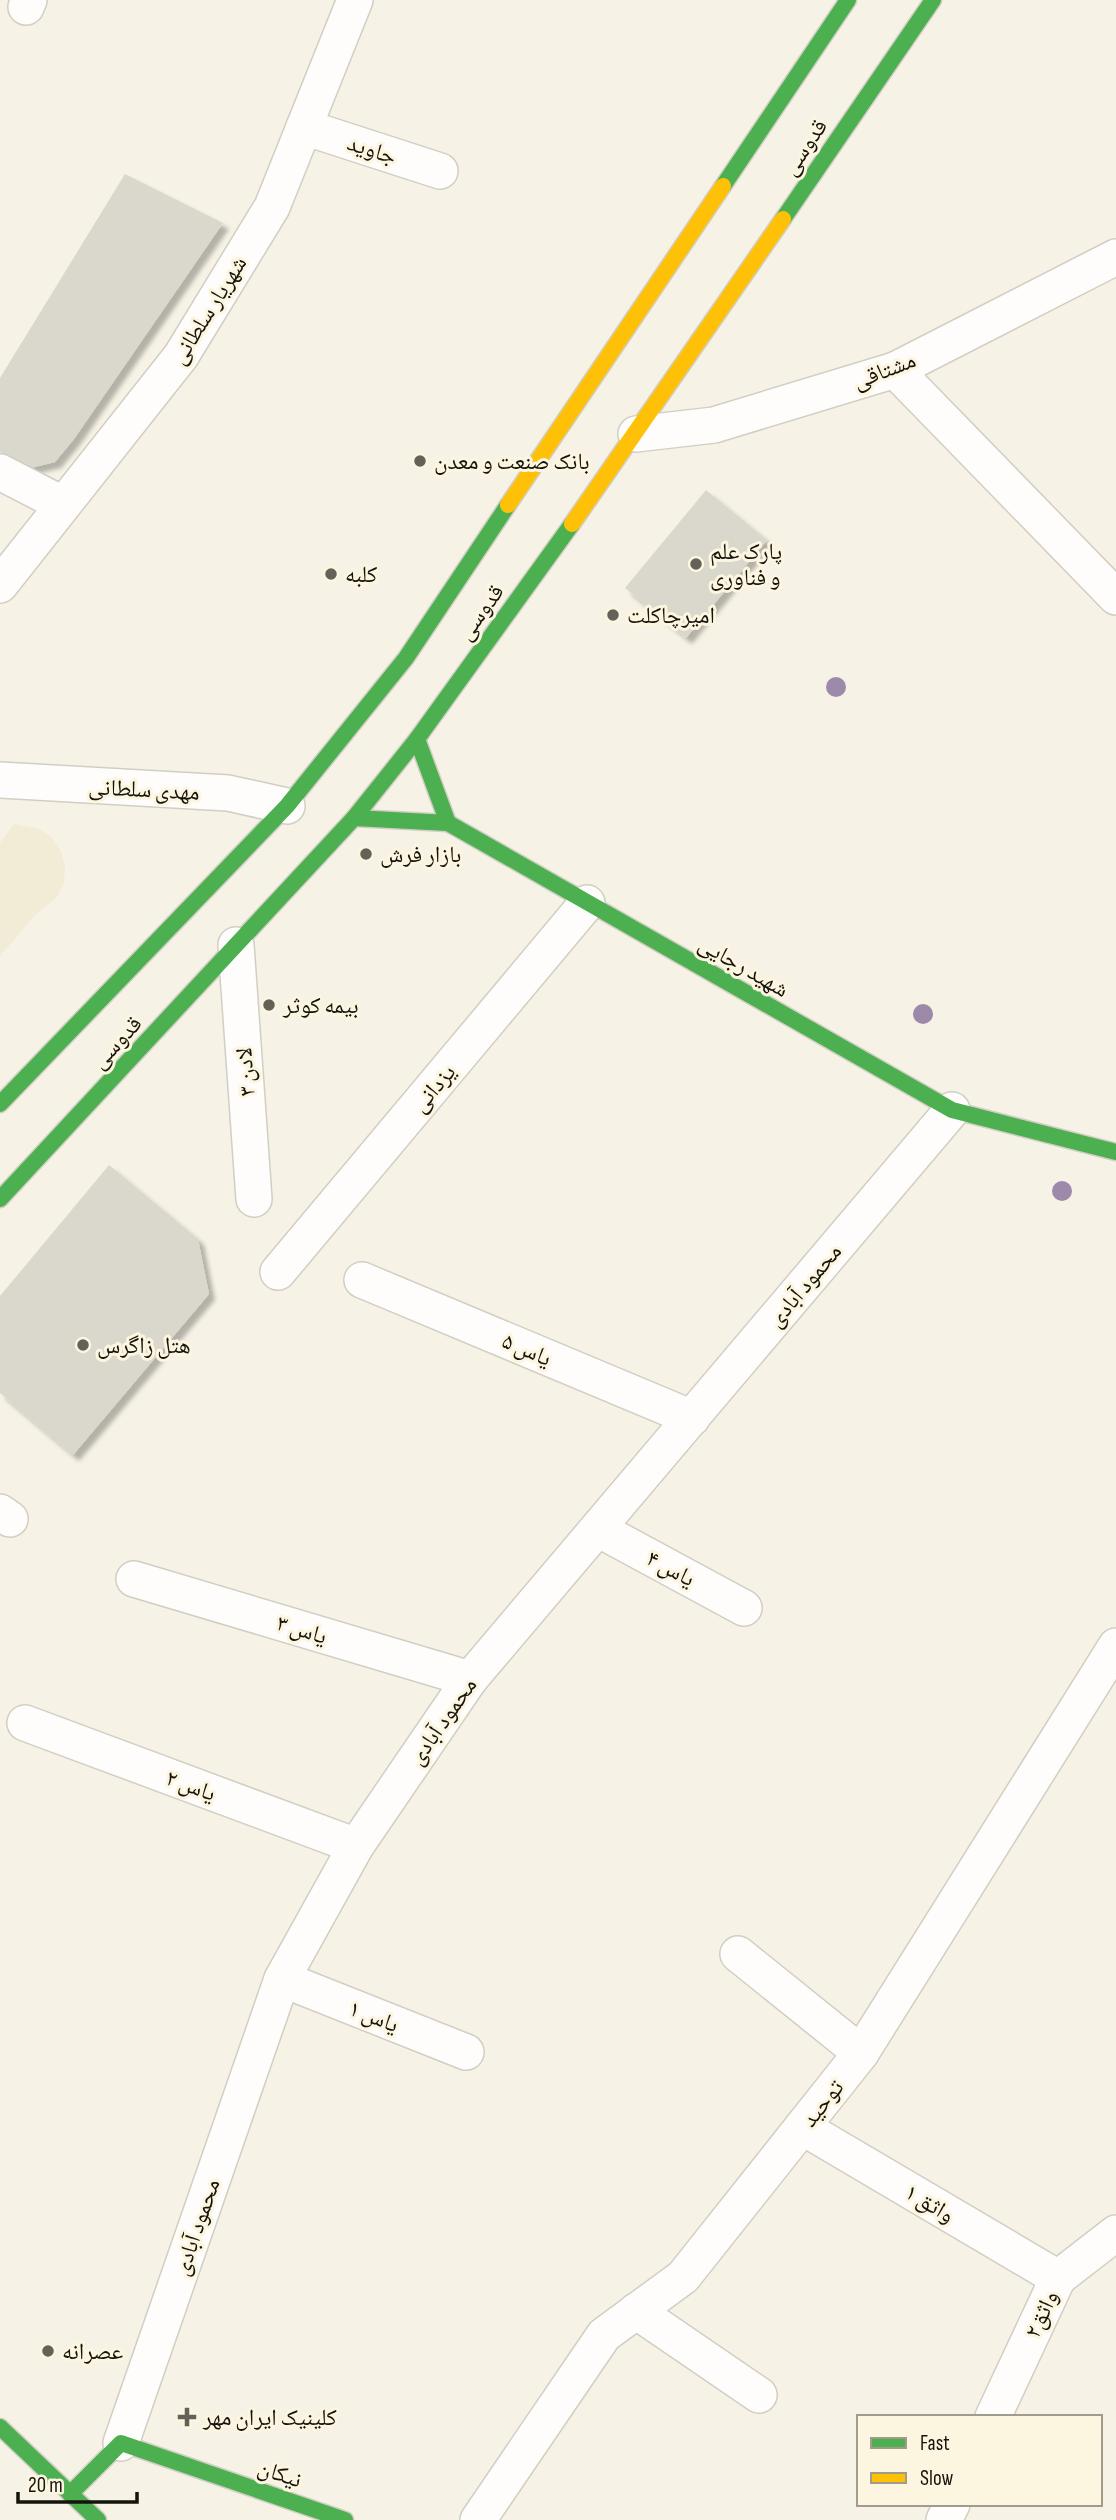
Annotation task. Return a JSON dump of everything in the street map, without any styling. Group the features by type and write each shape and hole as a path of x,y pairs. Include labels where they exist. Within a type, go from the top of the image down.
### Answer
{"main road":[{"name":"قدوسی","path":"0,1104 287,806 405,659 848,0"},
{"name":"قدوسی","path":"0,1199 354,818 418,739 636,435 933,0"},
{"path":"418,739 448,823"},
{"name":"شهید رجایی","path":"354,818 448,823 952,1110 1116,1152"},
{"path":"0,2427 98,2520"},
{"path":"70,2494 121,2443"},
{"name":"نیکان","path":"121,2443 345,2520"}],"street":[{"name":"شهریار سلطانی","path":"0,585 181,356 272,207 355,0"},
{"name":"جاوید","path":"304,127 440,171"},
{"name":"مشتاقی","path":"636,435 714,425 895,370 1116,257"},
{"path":"895,370 1116,597"},
{"path":"0,472 62,504"},
{"name":"مهدی سلطانی","path":"2,785 228,793 287,806"},
{"name":"یزدانی","path":"278,1272 587,904"},
{"name":"لادن ۳","path":"236,945 254,1199"},
{"name":"محمود آبادی","path":"121,2443 282,1979 356,1846 470,1679 952,1110"},
{"name":"یاس ۵","path":"362,1280 692,1418"},
{"name":"یاس ۴","path":"598,1529 744,1608"},
{"name":"یاس ۳","path":"134,1579 470,1679"},
{"name":"توحید","path":"478,2520 604,2335 683,2277 861,2053 1116,1646"},
{"name":"یاس ۲","path":"25,1723 356,1846"},
{"path":"738,1954 861,2053"},
{"name":"یاس ۱","path":"282,1979 466,2052"},
{"name":"واثق ۱","path":"802,2127 1058,2278"},
{"name":"واثق۲","path":"994,2415 1058,2278 1116,2233"},
{"path":"636,2311 760,2395"}],"shaded area":[{"path":"14,824 39,829 51,837 61,851 65,866 64,882 57,897 35,915 0,956 0,843"}],"building":[{"path":"125,174 223,223 74,439 55,462 31,468 0,452 0,378"},
{"name":"پارک علم و فناوری","path":"706,490 767,540 686,638 625,588"},
{"name":"هتل زاگرس","path":"109,1165 198,1239 209,1294 73,1455 0,1393 0,1296"}],"traffic: fast":[{"path":"723,186 848,0"},
{"path":"783,219 933,0"},
{"path":"0,1104 287,806 406,658 508,505"},
{"path":"0,1199 354,818 417,739 572,524"},
{"path":"417,739 448,823"},
{"path":"354,818 448,823 952,1110 1116,1152"},
{"path":"0,2427 98,2520"},
{"path":"70,2494 121,2443 345,2520"}],"traffic: slow":[{"path":"508,505 723,186"},
{"path":"572,524 783,219"}],"place":[{"name":"بانک صنعت و معدن","path":"420,461"},
{"name":"پارک علم و فناوری","path":"696,564"},
{"name":"کلبه","path":"331,574"},
{"name":"امیرچاکلت","path":"613,615"},
{"name":"بازار فرش","path":"366,854"},
{"name":"بیمه کوثر","path":"269,1005"},
{"name":"هتل زاگرس","path":"83,1345"},
{"name":"عصرانه","path":"48,2351"},
{"name":"کلینیک ایران مهر","path":"187,2417"}]}
